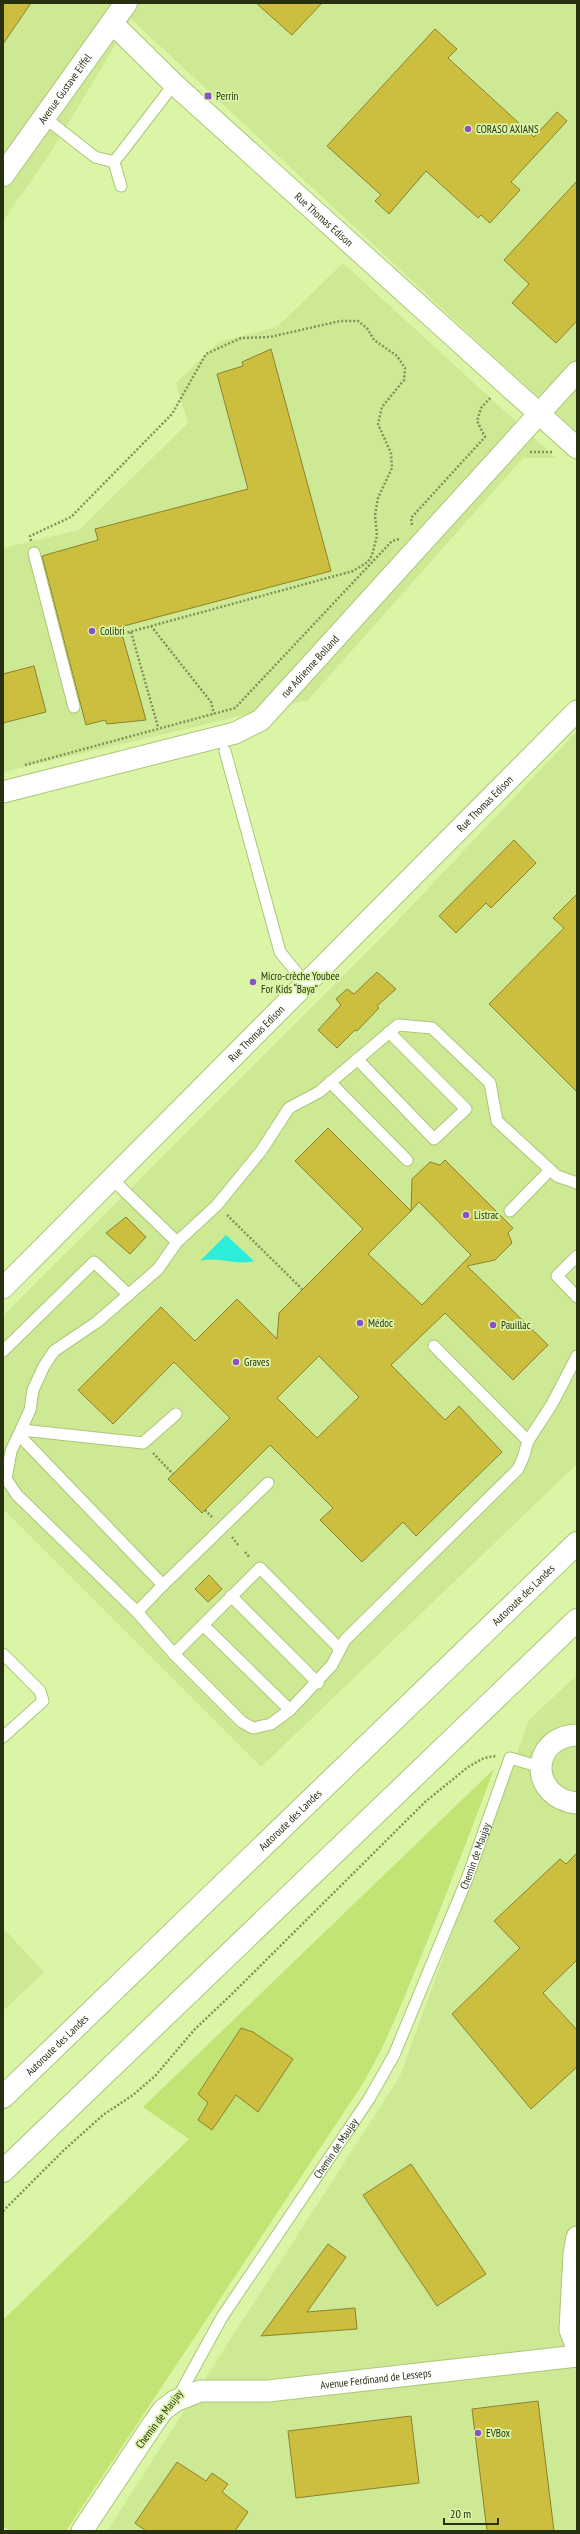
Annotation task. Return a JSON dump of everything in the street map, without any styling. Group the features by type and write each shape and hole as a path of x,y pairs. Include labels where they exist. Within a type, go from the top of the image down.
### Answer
{"main road":[{"name":"Avenue Gustave Eiffel","path":"3,174 126,3"},
{"name":"Autoroute des Landes","path":"3,2096 577,1543"},
{"path":"3,2171 577,1620"}],"street":[{"name":"Rue Thomas Edison","path":"112,24 174,84 577,448"},
{"path":"539,414 577,372"},
{"name":"rue Adrienne Bolland","path":"3,792 236,733 261,720 539,414"},
{"name":"Rue Thomas Edison","path":"3,1288 577,711"},
{"path":"577,1735 558,1739 549,1747 543,1756 541,1767 542,1778 547,1789 555,1797 566,1802 577,1803"},
{"path":"577,2237 574,2254 570,2330 577,2348"},
{"name":"Avenue Ferdinand de Lesseps","path":"176,2401 200,2391 268,2391 577,2356"},
{"name":"Chemin de Maujay","path":"82,2531 163,2410 176,2401"}],"lane":[{"path":"114,162 174,84"},
{"path":"44,117 95,157 114,162"},
{"path":"114,162 121,186"},
{"path":"34,553 74,707"},
{"path":"225,751 280,952 306,984"},
{"path":"577,1182 557,1176 497,1121 490,1083 432,1028 398,1025 319,1092 289,1108 261,1151 217,1205 177,1242 158,1269 97,1322 54,1351 44,1366 33,1390 30,1410 21,1433 10,1451 5,1478 17,1495 137,1612 174,1654 242,1722 253,1728 271,1724 290,1710 318,1682 332,1665 345,1640 518,1469 528,1441 564,1383 577,1356"},
{"path":"357,1059 434,1139 466,1109 389,1032"},
{"path":"330,1082 407,1160"},
{"path":"510,1210 550,1170"},
{"path":"112,1179 177,1242"},
{"path":"577,1256 558,1276 577,1297"},
{"path":"3,1351 94,1262 129,1295"},
{"path":"434,1346 528,1441"},
{"path":"21,1433 143,1443 176,1414"},
{"path":"21,1433 163,1585"},
{"path":"137,1612 268,1483"},
{"path":"174,1654 260,1568 340,1649"},
{"path":"231,1596 318,1682"},
{"path":"203,1625 290,1710"},
{"path":"3,1654 40,1692 43,1701 3,1737"},
{"path":"510,1758 541,1767"},
{"name":"Chemin de Maujay","path":"176,2401 222,2317 369,2099 394,2055 467,1879 510,1758"}],"path":[{"path":"34,553 30,536 71,517 172,414 206,354 241,338 270,337 340,321 358,321 367,328 374,340 397,356 405,368 404,380 382,407 378,424 391,454 392,468 378,498 375,515 376,536 372,555 368,562 353,571 122,634"},
{"path":"413,528 411,518 484,436 477,421 481,408 504,382"},
{"path":"18,766 235,708 392,541 404,537"},
{"path":"151,626 211,702 214,714"},
{"path":"131,632 158,726"},
{"path":"217,1205 302,1289"},
{"path":"143,1443 173,1474"},
{"path":"3,2211 63,2151 103,2115 134,2095 155,2076 194,2029 448,1781 484,1758 502,1755 510,1758"}],"shaded area":[{"path":"3,3 577,3 577,434 131,19 51,152 3,221"},
{"path":"343,263 556,458 523,458 308,700 3,772 3,548 79,530 188,423 176,383 219,342 277,327"},
{"path":"577,731 577,1464 261,1767 3,1509 3,1316 386,933"},
{"path":"577,1675 577,2531 107,2531 400,2076 529,1720"},
{"path":"494,1769 449,1888 400,2008 369,2073 360,2088 66,2531 11,2531 3,2527 3,2320 189,2139 143,2107"},
{"path":"3,1928 44,1972 3,2011"}],"water":[{"path":"226,1235 254,1261 200,1261"}],"building":[{"path":"3,3 31,3 3,44"},
{"path":"256,3 322,3 292,35"},
{"name":"CORASO AXIANS","path":"435,29 457,49 448,58 534,137 557,112 567,121 511,182 520,190 490,223 481,215 478,218 426,171 389,214 375,201 381,195 327,146"},
{"path":"577,181 577,321 556,343 512,303 529,284 504,260"},
{"path":"271,349 331,571 120,627 146,720 107,724 105,720 86,725 42,556 98,540 95,529 248,489 217,374 243,366 242,362"},
{"path":"34,666 46,712 3,723 3,674"},
{"path":"514,840 536,863 491,908 486,903 456,933 439,916"},
{"path":"577,894 577,1092 489,1004 564,928 553,918"},
{"path":"377,972 396,989 377,1006 379,1008 357,1031 355,1030 337,1048 318,1030 341,1005 336,999 347,989 354,994"},
{"path":"328,1128 411,1211 412,1179 430,1162 440,1165 445,1160 513,1228 508,1233 512,1243 495,1260 467,1266 548,1345 513,1380 445,1313 391,1365 445,1420 459,1406 502,1452 416,1536 403,1522 362,1562 320,1520 333,1508 270,1445 202,1513 168,1479 230,1418 174,1362 113,1424 78,1390 161,1307 195,1341 237,1299 277,1339 279,1313 363,1229 295,1161","holes":["419,1202 471,1255 422,1305 368,1254","319,1356 359,1397 317,1438 277,1398"]},
{"path":"126,1217 146,1237 130,1254 106,1233"},
{"path":"209,1575 222,1589 208,1602 195,1589"},
{"path":"577,1853 577,1960 543,1993 577,2030 577,2067 531,2109 452,2014 520,1948 494,1921 560,1859 566,1864"},
{"path":"241,2028 253,2032 293,2059 258,2112 236,2095 212,2130 198,2120 208,2103 198,2094"},
{"path":"411,2164 486,2274 437,2306 363,2195"},
{"path":"328,2244 346,2257 307,2312 355,2308 357,2329 261,2336"},
{"path":"538,2401 554,2531 487,2531 472,2409"},
{"path":"411,2416 419,2483 296,2498 288,2431"},
{"path":"177,2462 206,2481 212,2473 228,2484 222,2492 248,2512 235,2531 146,2531 135,2523"}],"place":[{"name":"Perrin","path":"208,96"},
{"name":"CORASO AXIANS","path":"468,129"},
{"name":"Colibri","path":"92,631"},
{"name":"Micro-crèche Youbee For Kids “Baya”","path":"253,982"},
{"name":"Listrac","path":"466,1215"},
{"name":"Médoc","path":"360,1323"},
{"name":"Pauillac","path":"493,1325"},
{"name":"Graves","path":"236,1362"},
{"name":"EVBox","path":"478,2433"}]}
